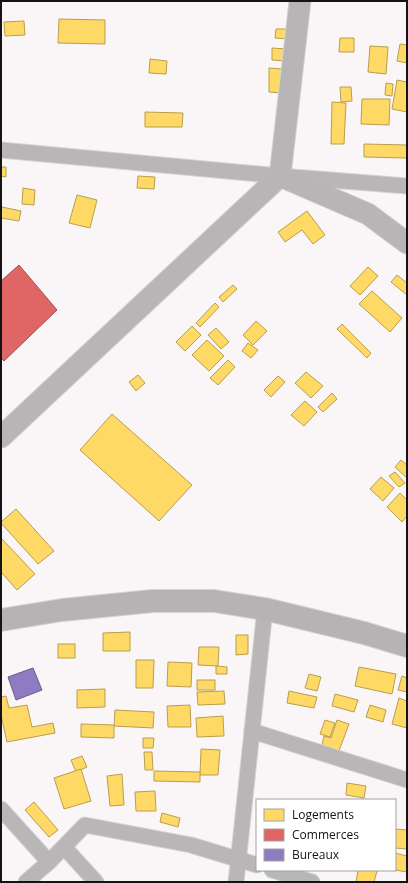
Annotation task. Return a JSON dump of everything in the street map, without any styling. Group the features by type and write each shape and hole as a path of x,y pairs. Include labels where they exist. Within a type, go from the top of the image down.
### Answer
{"highway":[{"path":"1,620 62,610 153,601 214,602 266,609 364,633 407,646"}],"street":[{"path":"1,437 280,176 300,1"},
{"path":"1,150 280,176 407,186"},
{"path":"280,176 368,214 407,243"},
{"path":"236,882 266,609"},
{"path":"252,731 407,780"},
{"path":"1,809 49,862"},
{"path":"26,882 49,862 85,826 191,845 256,865"},
{"path":"64,847 96,882"},
{"path":"275,871 312,882"}],"building: Logements":[{"path":"59,19 105,20 105,44 58,43"},
{"path":"24,21 25,35 5,36 4,22"},
{"path":"276,29 289,29 288,39 275,38"},
{"path":"340,38 354,38 354,52 339,52"},
{"path":"400,44 407,45 407,63 397,61"},
{"path":"370,46 388,47 386,74 368,72"},
{"path":"272,48 287,49 286,61 272,60"},
{"path":"150,59 167,61 166,74 149,73"},
{"path":"269,68 283,69 282,93 269,92"},
{"path":"397,80 407,82 407,112 392,109"},
{"path":"386,83 393,84 392,96 385,95"},
{"path":"340,87 351,87 352,101 341,102"},
{"path":"362,99 390,99 389,125 361,124"},
{"path":"332,102 346,103 344,144 331,144"},
{"path":"145,112 183,113 182,127 145,127"},
{"path":"364,144 407,145 407,158 364,157"},
{"path":"1,167 6,167 6,177 1,176"},
{"path":"138,176 155,177 154,189 137,188"},
{"path":"23,188 35,190 34,205 22,204"},
{"path":"77,195 97,200 90,228 69,223"},
{"path":"2,207 21,211 19,221 1,218"},
{"path":"307,211 325,235 313,244 302,230 285,242 278,232"},
{"path":"368,267 378,276 360,295 350,286"},
{"path":"397,275 407,283 407,295 391,282"},
{"path":"233,285 237,289 223,302 219,297"},
{"path":"372,291 402,318 390,332 359,304"},
{"path":"215,303 219,307 200,327 196,323"},
{"path":"256,321 267,331 253,345 243,335"},
{"path":"342,324 371,353 367,358 337,329"},
{"path":"192,326 201,335 185,351 176,342"},
{"path":"216,328 229,342 221,349 208,335"},
{"path":"207,340 224,356 209,371 192,355"},
{"path":"248,343 258,350 251,358 242,351"},
{"path":"228,360 235,367 218,385 210,378"},
{"path":"306,372 323,386 311,398 295,383"},
{"path":"138,375 145,383 136,391 129,382"},
{"path":"278,376 285,382 271,397 264,390"},
{"path":"332,393 337,399 323,412 318,407"},
{"path":"305,401 317,412 304,426 291,415"},
{"path":"112,414 192,485 159,521 80,450"},
{"path":"401,460 407,465 407,478 395,467"},
{"path":"395,472 405,483 399,487 389,476"},
{"path":"381,477 394,488 383,501 370,489"},
{"path":"400,493 407,500 407,516 402,522 387,507"},
{"path":"16,509 54,551 38,564 1,523"},
{"path":"1,538 35,574 17,590 1,572"},
{"path":"130,632 130,651 103,651 103,633"},
{"path":"236,635 248,635 248,654 236,655"},
{"path":"58,644 75,644 75,658 58,658"},
{"path":"199,647 219,647 218,666 198,665"},
{"path":"136,660 154,660 153,688 136,688"},
{"path":"168,662 192,663 191,687 167,686"},
{"path":"216,666 227,667 227,674 216,674"},
{"path":"359,667 396,674 392,694 355,686"},
{"path":"309,674 321,677 317,691 305,688"},
{"path":"402,676 407,678 407,692 398,690"},
{"path":"197,680 215,680 215,690 197,690"},
{"path":"105,689 105,707 77,708 77,690"},
{"path":"224,691 225,704 198,705 197,692"},
{"path":"289,691 317,697 314,708 287,703"},
{"path":"335,694 358,700 354,712 332,706"},
{"path":"6,696 9,708 27,705 32,727 53,723 55,733 7,742 1,715 1,697"},
{"path":"399,698 407,701 407,728 392,724"},
{"path":"190,705 191,727 168,727 167,706"},
{"path":"370,705 386,710 383,722 366,717"},
{"path":"115,710 154,712 153,728 114,726"},
{"path":"223,716 224,736 197,737 196,718"},
{"path":"325,720 335,723 330,737 320,734"},
{"path":"337,720 349,724 339,751 322,745 324,736 331,738"},
{"path":"81,724 114,725 114,738 81,737"},
{"path":"143,738 154,738 153,748 143,748"},
{"path":"201,749 220,750 218,775 200,775"},
{"path":"144,752 152,752 153,770 145,770"},
{"path":"82,756 87,767 76,772 71,760"},
{"path":"81,769 91,801 64,809 54,778"},
{"path":"154,771 200,772 200,782 154,781"},
{"path":"122,774 124,805 110,806 107,776"},
{"path":"347,783 366,786 364,798 346,795"},
{"path":"155,791 156,811 136,811 135,792"},
{"path":"34,802 58,830 49,837 25,810"},
{"path":"162,813 180,818 178,827 160,822"},
{"path":"396,829 407,830 407,849 396,848"},
{"path":"396,853 407,856 407,872 396,870"},
{"path":"358,871 377,871 374,882 356,882"}],"building: Commerces":[{"path":"19,265 57,310 4,361 1,358 1,281"}],"building: Bureaux":[{"path":"33,668 42,690 16,700 8,677"}]}
